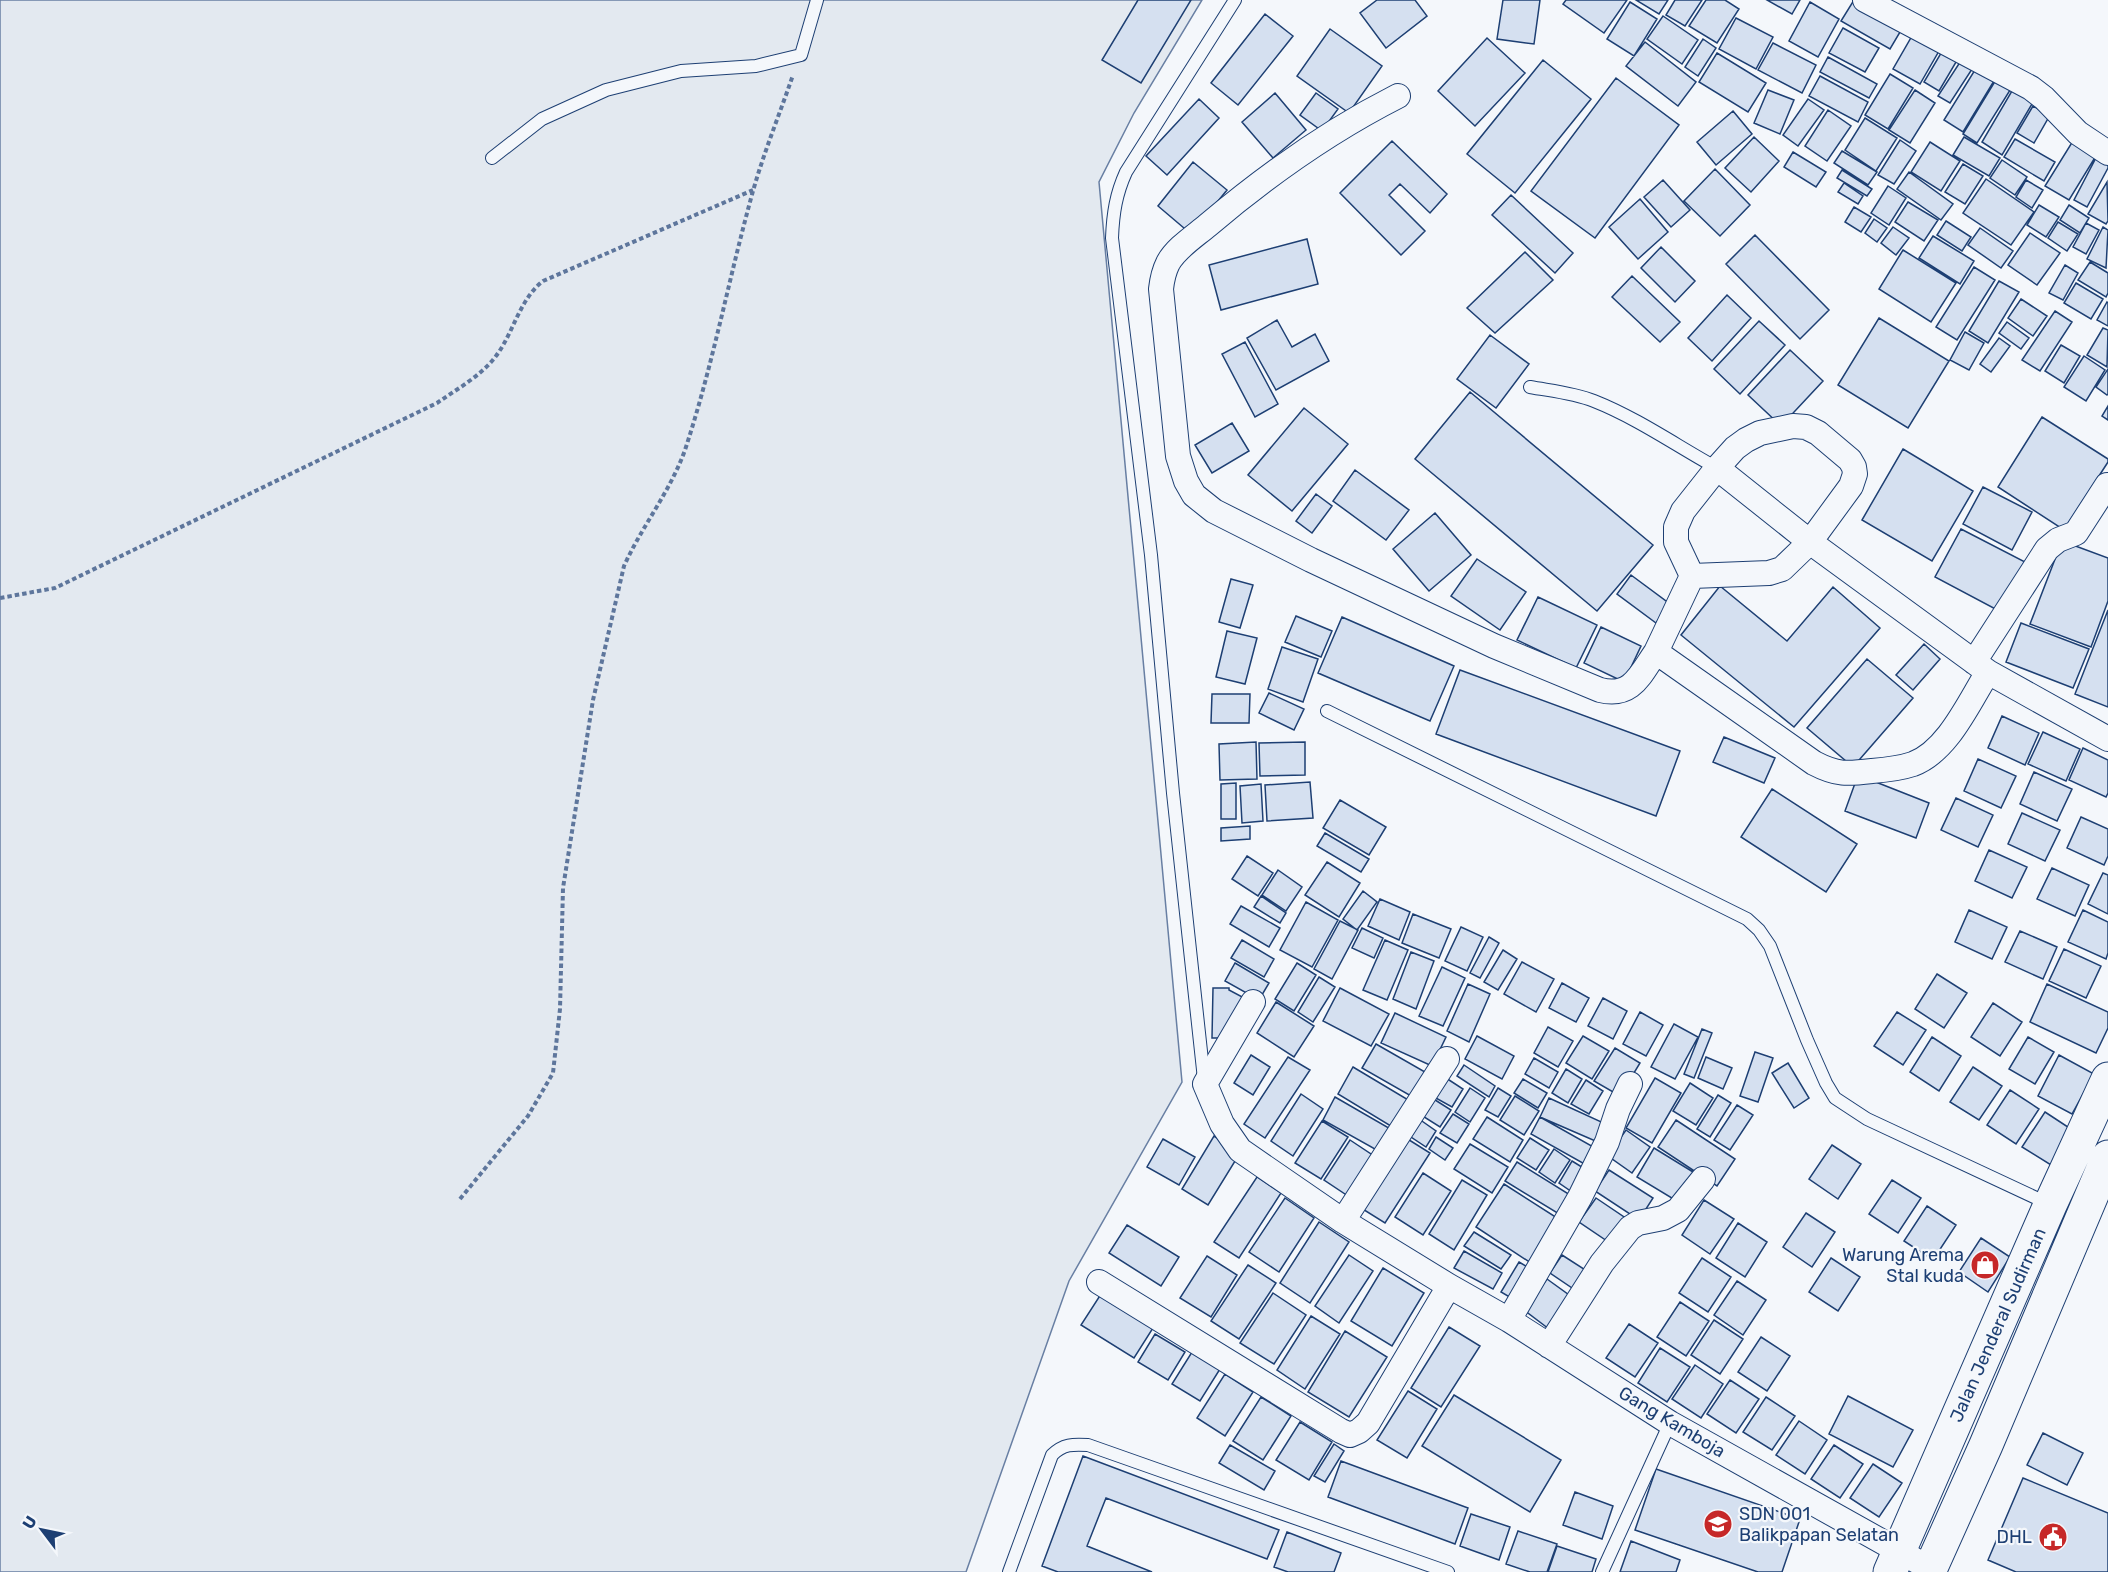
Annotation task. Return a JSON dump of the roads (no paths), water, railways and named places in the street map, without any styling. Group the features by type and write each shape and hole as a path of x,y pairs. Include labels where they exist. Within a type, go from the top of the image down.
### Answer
{"highway":[{"name":"Jalan Jenderal Sudirman","path":"1895,1561 2050,1205 2108,1079"},
{"name":"Jalan Jenderal Sudirman","path":"1932,1571 2108,1157"}],"street":[{"path":"1865,0 2023,83 2044,98 2078,133 2108,153"},
{"path":"1398,96 1355,118 1298,154 1244,195 1169,261 1163,275 1161,289 1179,456 1186,481 1194,495 1214,511 1311,560 1494,646 1611,693 1630,687 1656,652 1692,576"},
{"path":"1793,426 1806,427 1818,433 1850,460 1855,474 1851,486 1810,542 1790,564 1775,572 1692,576 1676,542 1676,527 1683,511 1735,448 1760,433 1793,426"},
{"path":"1717,468 1810,542 1981,667 2108,740"},
{"path":"1656,652 1814,763 1828,770 1843,774 1885,770 1914,764 1938,749 1947,738 1981,667 2047,549 2058,540 2076,533 2107,485"},
{"path":"1205,1084 1253,1002"},
{"path":"1343,1221 1447,1059"},
{"name":"Gang Kamboja","path":"1205,1084 1222,1124 1240,1150 1343,1221 1509,1320 1670,1423 1895,1561 1932,1571"},
{"path":"1509,1320 1580,1197 1607,1142 1618,1108 1630,1084"},
{"path":"1549,1346 1602,1263 1630,1228 1638,1223 1663,1218 1678,1210 1703,1179"},
{"path":"1099,1282 1350,1435 1368,1423 1449,1286"}],"lane":[{"path":"492,158 542,119 606,90 681,71 756,66 801,55 817,0"},
{"path":"1205,1084 1173,793 1151,555 1112,238 1112,221 1117,191 1126,172 1235,0"},
{"path":"1530,387 1593,400 1617,411 1717,468"},
{"path":"1327,711 1747,919 1759,930 1770,946 1807,1040 1835,1098 1867,1119 2050,1205"},
{"path":"1602,1572 1670,1423"},
{"path":"1009,1572 1052,1455 1059,1448 1070,1444 1088,1445 1448,1572"}],"place":[{"name":"Warung Arema Stal kuda","path":"1985,1265"},
{"name":"SDN 001 Balikpapan Selatan","path":"1718,1524"},
{"name":"DHL","path":"2053,1537"}]}
